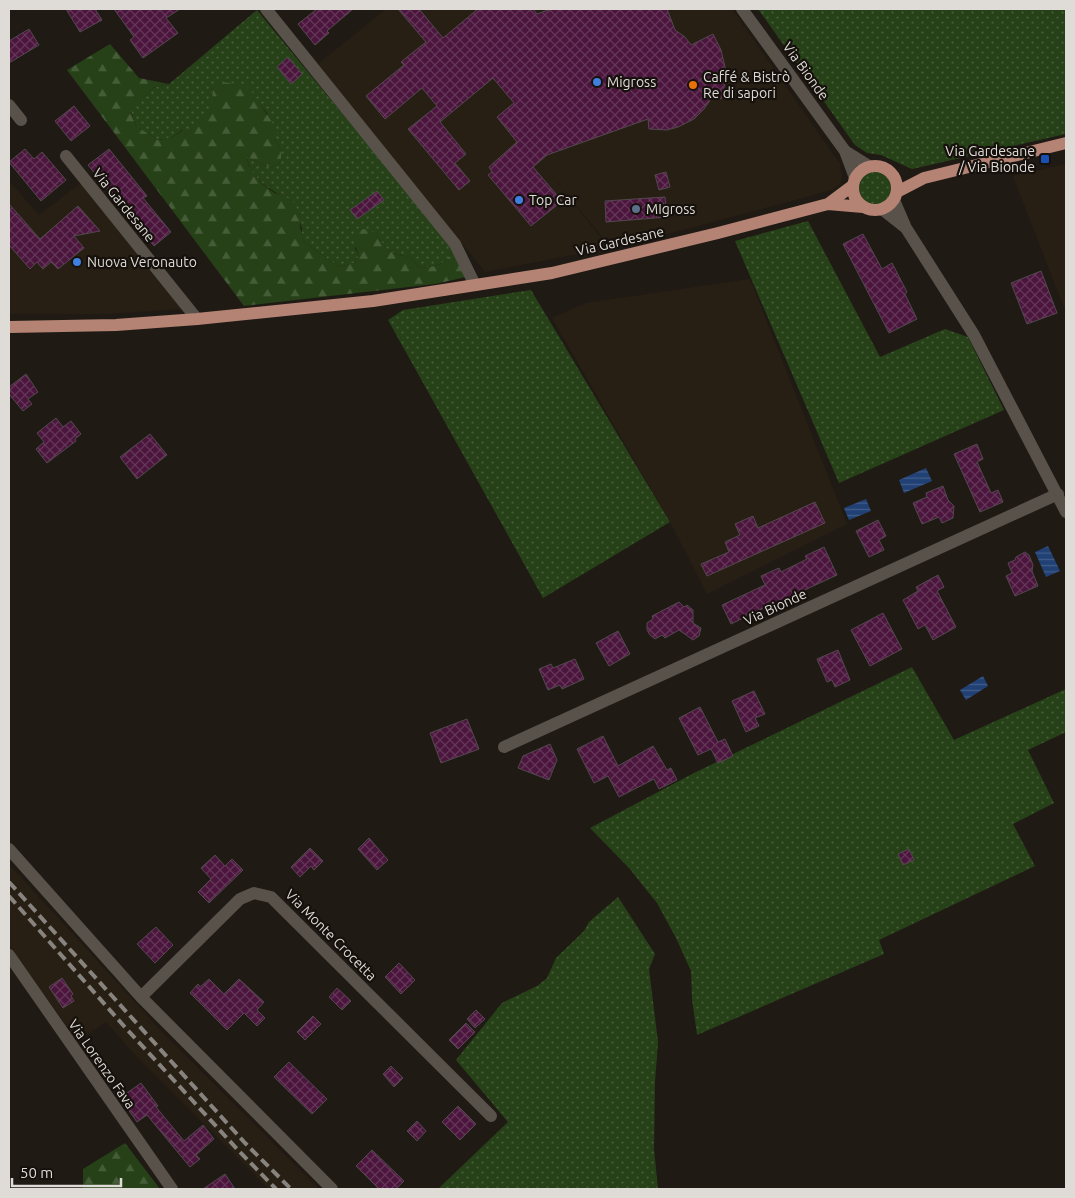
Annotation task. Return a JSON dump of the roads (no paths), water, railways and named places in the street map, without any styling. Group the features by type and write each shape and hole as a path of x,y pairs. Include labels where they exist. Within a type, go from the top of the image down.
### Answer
{"main road":[{"path":"894,176 924,178 1066,144"},
{"path":"896,196 897,185 894,176 887,169 879,166 869,166 861,170 854,182 854,196 858,203 863,207 873,210 889,206 896,196 924,178"},
{"name":"Via Gardesane","path":"828,204 854,182"},
{"name":"Via Gardesane","path":"9,327 116,324 197,319 373,301 561,271 828,204 863,207"}],"street":[{"path":"266,9 456,244 475,285"},
{"name":"Via Bionde","path":"742,9 846,151 869,166"},
{"path":"9,105 20,120"},
{"name":"Via Bionde","path":"846,151 854,182"},
{"name":"Via Gardesane","path":"66,156 197,319"},
{"path":"896,196 906,228 974,336 1066,512"},
{"path":"882,209 906,228"},
{"name":"Via Bionde","path":"504,747 1058,494"},
{"path":"9,849 141,997 332,1189"},
{"name":"Via Monte Crocetta","path":"141,997 240,899 254,893 271,897 491,1116"},
{"name":"Via Lorenzo Fava","path":"9,955 172,1189"}],"water":[{"path":"926,468 932,481 904,493 899,480"},
{"path":"866,499 871,511 849,520 844,508"},
{"path":"1048,546 1060,571 1046,577 1035,552"},
{"path":"983,676 988,686 966,700 960,690"}],"railway":[{"path":"9,882 245,1143 291,1189"},
{"path":"9,896 123,1025 276,1189"}],"place":[{"name":"Migross","path":"597,82"},
{"name":"Caffé & Bistrò Re di sapori","path":"693,85"},
{"name":"Via Gardesane / Via Bionde","path":"1045,159"},
{"name":"Top Car","path":"519,200"},
{"name":"MIgross","path":"636,209"},
{"name":"Nuova Veronauto","path":"77,262"}]}
